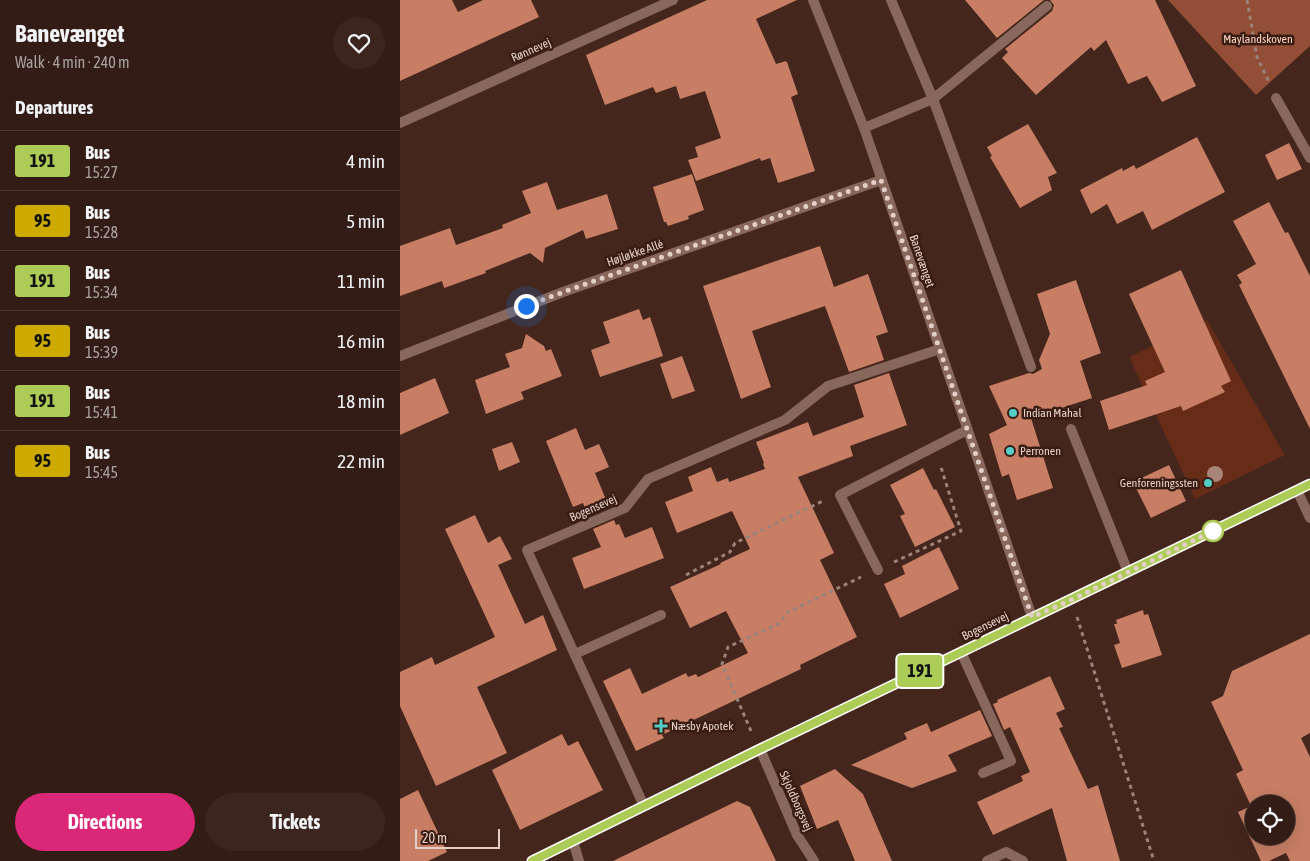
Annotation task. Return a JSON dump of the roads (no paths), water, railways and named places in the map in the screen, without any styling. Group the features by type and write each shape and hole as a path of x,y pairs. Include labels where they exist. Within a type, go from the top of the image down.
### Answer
{"street":[{"name":"Rønnevej","path":"400,123 673,0"},
{"name":"Banevænget","path":"813,0 864,128 1032,617"},
{"path":"891,0 933,99 1031,367"},
{"path":"864,128 933,99 1047,6"},
{"path":"1276,98 1310,158"},
{"name":"Højløkke Allé","path":"400,356 562,292 881,180"},
{"name":"Bogensevej","path":"644,806 527,550 625,508 648,479 785,420 828,386 940,349"},
{"path":"1071,429 1128,572"},
{"path":"878,570 840,495 968,430"},
{"name":"Bogensevej","path":"532,861 1032,617 1310,484"},
{"path":"1297,490 1310,518"},
{"path":"575,654 661,615"},
{"path":"961,652 1011,761 983,773"},
{"name":"Skjoldborgsvej","path":"760,749 797,836 811,860"},
{"path":"573,841 579,861"},
{"path":"988,861 1006,852 1023,861"}],"place":[{"name":"Indian Mahal","path":"1013,413"},
{"name":"Perronen","path":"1010,451"},
{"name":"Genforeningssten","path":"1208,483"},
{"name":"Næsby Apotek","path":"661,726"}],"park label":[{"name":"Maylandskoven","path":"1258,39"}]}
